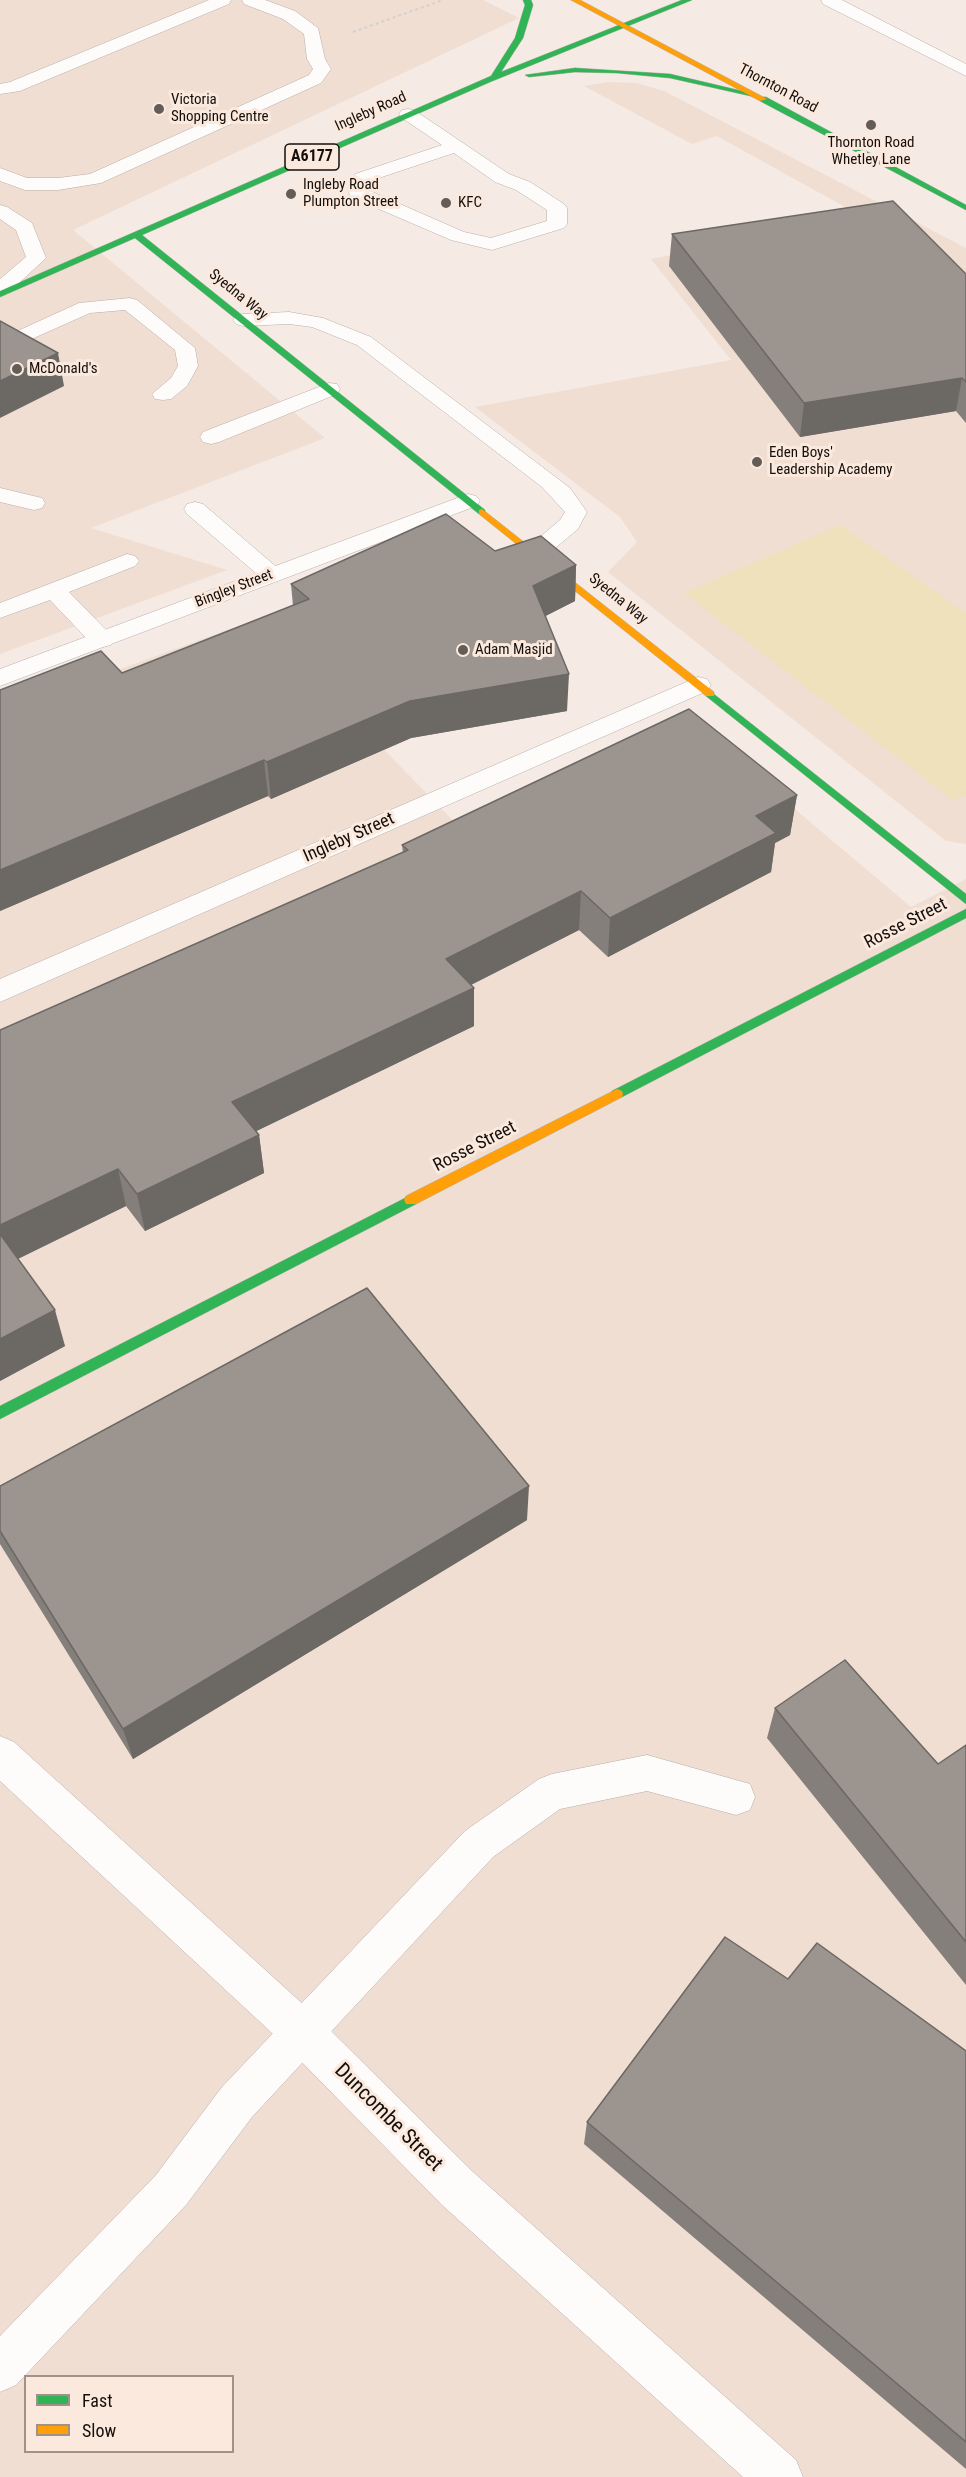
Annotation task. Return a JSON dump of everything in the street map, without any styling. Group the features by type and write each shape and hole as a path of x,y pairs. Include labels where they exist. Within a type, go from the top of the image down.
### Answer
{"main road":[{"path":"491,78 519,38 528,5 527,0"},
{"name":"Thornton Road","path":"574,0 626,25 966,207"},
{"name":"A6177","path":"626,25 688,0"},
{"name":"Ingleby Road","path":"0,292 491,78 626,25"},
{"path":"491,78 575,70 617,71 670,76 755,95"},
{"name":"Syedna Way","path":"136,234 966,900"},
{"name":"Rosse Street","path":"0,1413 966,914"}],"street":[{"name":"Bingley Street","path":"0,678 468,501"},
{"name":"Ingleby Street","path":"0,991 698,685"},
{"name":"Duncombe Street","path":"0,1755 301,2031 457,2188 780,2477"}],"lane":[{"path":"0,89 14,87 223,0"},
{"path":"0,174 25,184 58,184 94,179 315,79 321,69 316,59 312,32 290,15 250,0"},
{"path":"829,0 966,71"},
{"path":"408,114 456,146 502,178 523,186 557,208 557,224 492,244 458,236 358,193 362,178 456,146"},
{"path":"0,211 25,227 36,258 0,292"},
{"path":"0,347 86,307 130,304 185,348 188,366 180,382 163,394"},
{"path":"243,320 289,318 316,322 364,341 562,493 576,512 570,524 534,554"},
{"path":"346,334 367,321"},
{"path":"211,437 329,389"},
{"path":"0,495 34,503 0,507"},
{"path":"195,509 272,575"},
{"path":"0,610 127,561"},
{"path":"54,590 102,640"},
{"path":"0,2370 171,2190 237,2102 301,2031 479,1844 552,1792 647,1773 736,1797"}],"shaded area":[{"path":"0,0 483,0 519,18 73,230 325,438 91,528 227,570 0,654"},
{"name":"Eden Boys' Leadership Academy","path":"608,82 637,83 664,91 966,248 966,844 946,841 608,572 637,542 620,517 475,407 731,360 651,259 863,217 717,136 692,144 584,86"},
{"path":"840,525 966,613 966,795 954,801 684,593"},
{"path":"257,619 469,837 701,730 911,907 966,879 966,2477 0,2477 0,713"}],"building":[{"path":"893,201 966,274 966,382 962,378 804,403 672,234"},
{"path":"0,321 58,353 0,381"},
{"path":"446,514 495,551 541,536 576,565 533,586 569,674 410,701 267,762 264,760 0,870 0,690 101,651 122,673 309,599 291,584"},
{"path":"689,709 797,795 756,816 776,833 610,918 581,891 446,959 474,988 232,1102 259,1135 137,1194 118,1169 0,1225 0,1030 408,850 402,845"},
{"path":"0,1234 55,1310 0,1339"},
{"path":"367,1288 529,1486 123,1729 0,1531 0,1486"},
{"path":"845,1660 938,1764 966,1745 966,1942 775,1708"},
{"path":"725,1937 788,1979 817,1943 966,2051 966,2442 587,2122"}],"traffic: fast":[{"path":"494,77 519,38 529,5 527,0"},
{"path":"0,294 487,80 688,0"},
{"path":"529,75 575,70 617,71 670,76 755,95"},
{"path":"763,99 966,208"},
{"path":"136,234 482,512"},
{"path":"710,694 966,900"},
{"path":"617,1094 966,913"},
{"path":"0,1413 411,1200"}],"traffic: slow":[{"path":"575,0 763,99"},
{"path":"482,512 710,694"},
{"path":"411,1200 617,1094"}],"place":[{"name":"Victoria Shopping Centre","path":"159,109"},
{"name":"Thornton Road Whetley Lane","path":"871,125"},
{"name":"Ingleby Road Plumpton Street","path":"291,194"},
{"name":"KFC","path":"446,203"},
{"name":"McDonald's","path":"17,369"},
{"name":"Eden Boys' Leadership Academy","path":"757,462"},
{"name":"Adam Masjid","path":"463,650"}]}
